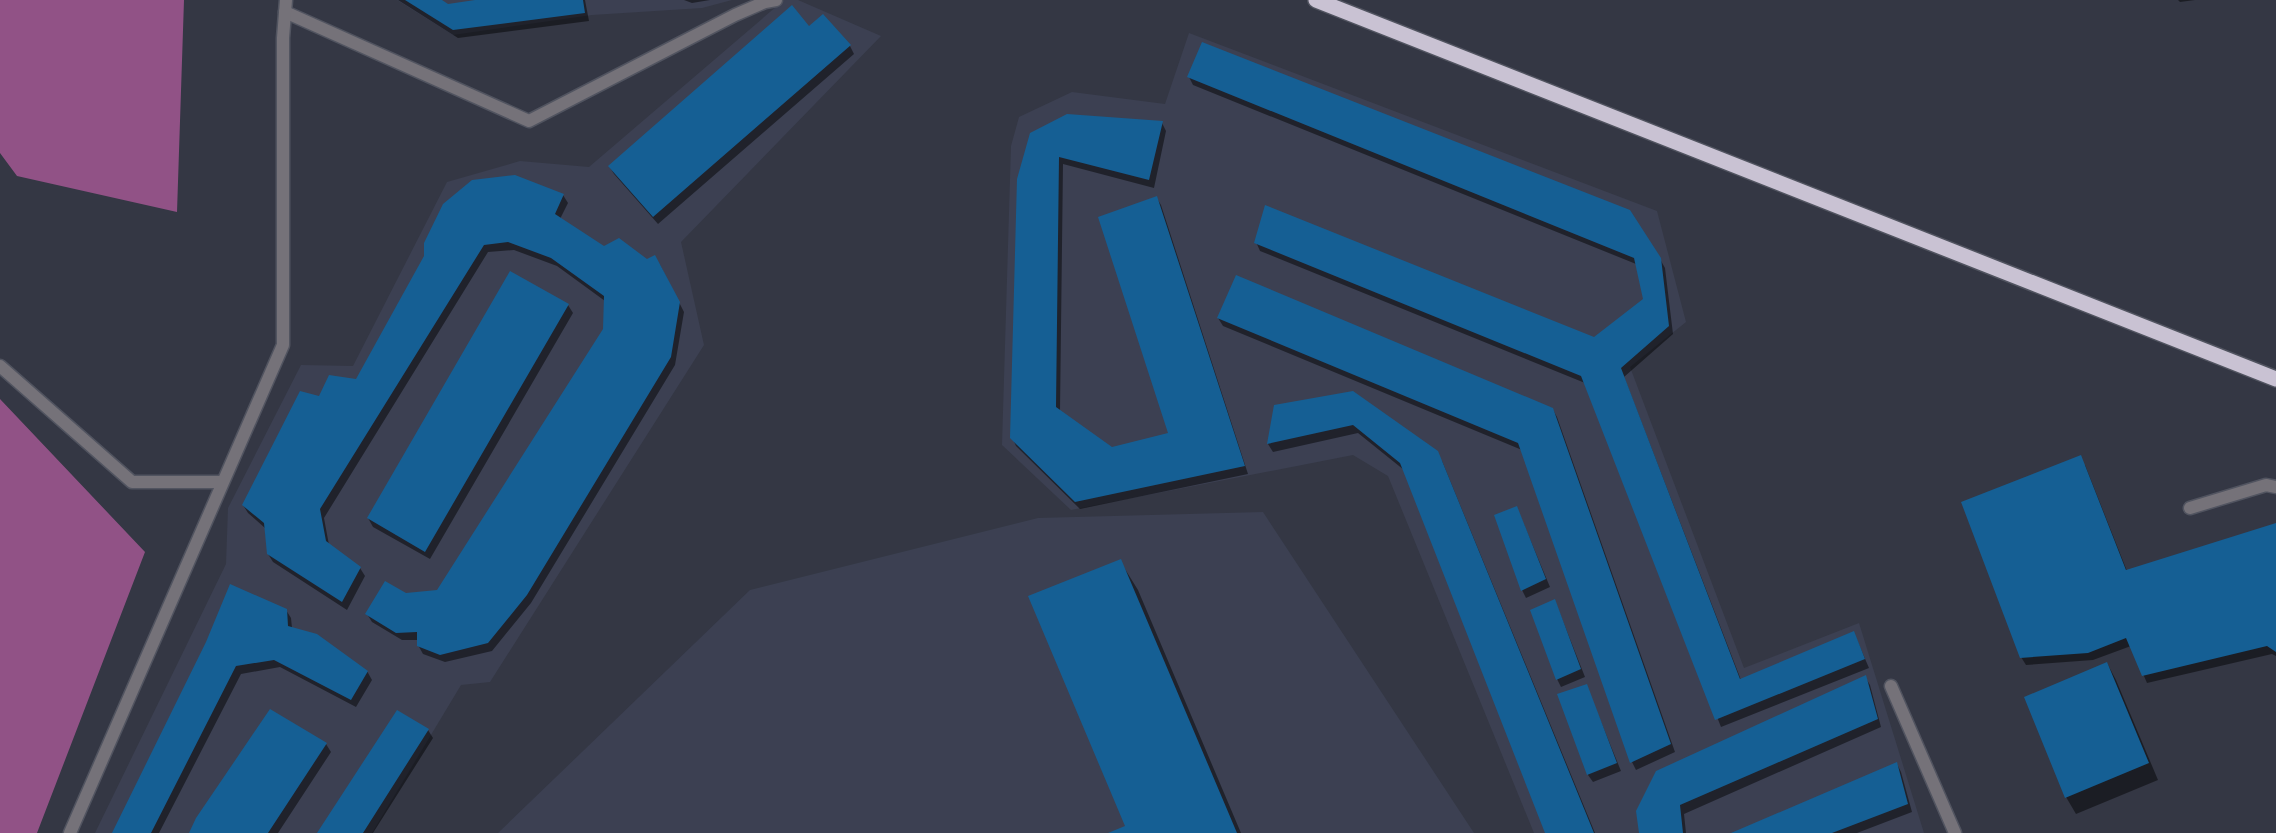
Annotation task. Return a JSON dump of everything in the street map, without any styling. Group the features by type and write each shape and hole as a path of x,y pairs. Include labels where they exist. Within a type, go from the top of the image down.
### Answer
{"highway":[{"path":"1316,0 2276,379"}],"street":[{"path":"70,833 283,345 285,6 529,121 735,15 765,2 776,0"},
{"path":"0,366 132,482 223,482"},
{"path":"2190,508 2266,485 2276,486"},
{"path":"1891,686 1955,833"}],"shaded area":[{"path":"0,0 184,0 177,212 17,176 0,153"},
{"path":"397,0 732,0 702,8 592,15 453,35"},
{"path":"784,0 798,0 881,36 681,242 704,345 490,682 461,685 372,833 95,833 226,564 228,508 301,365 353,366 447,182 520,161 589,167"},
{"path":"1189,33 1657,211 1686,322 1630,367 1744,668 1859,623 1924,833 1534,833 1388,476 1353,455 1071,510 1002,445 1011,146 1019,117 1072,92 1165,104"},
{"path":"0,399 145,552 37,833 0,833"},
{"path":"1263,512 1474,833 498,833 750,590 1038,518"}],"building":[{"path":"405,0 442,0 448,4 475,0 583,0 585,13 453,30"},
{"path":"792,5 809,26 823,14 851,45 653,217 608,166"},
{"path":"1202,42 1630,210 1661,258 1669,326 1621,368 1740,679 1854,631 1865,659 1715,720 1581,376 1254,243 1265,205 1594,337 1643,299 1634,258 1187,77"},
{"path":"1067,114 1163,121 1149,180 1059,157 1056,407 1112,447 1168,433 1098,217 1157,196 1245,466 1075,502 1010,438 1017,179 1030,133"},
{"path":"515,175 564,194 555,214 604,246 619,238 647,259 655,255 680,302 671,357 527,595 488,643 440,655 417,646 417,632 396,633 365,614 385,581 406,593 437,590 603,329 604,296 551,258 508,242 484,245 320,509 326,541 361,567 342,602 267,554 264,523 242,505 300,391 319,396 329,375 356,379 424,256 424,243 443,204 472,180"},
{"path":"510,271 569,304 425,552 367,518"},
{"path":"1236,275 1553,408 1671,744 1630,763 1518,443 1217,318"},
{"path":"1353,391 1438,451 1594,833 1545,833 1400,463 1353,425 1267,444 1274,405"},
{"path":"2081,455 2126,570 2276,523 2276,652 2267,646 2142,676 2126,638 2088,653 2020,658 1961,502"},
{"path":"1517,506 1546,579 1521,591 1494,515"},
{"path":"1121,559 1237,833 1108,833 1125,826 1028,596"},
{"path":"230,584 287,609 288,626 317,634 368,671 351,700 274,660 236,666 151,833 112,833 206,642"},
{"path":"1555,599 1581,669 1556,680 1530,610"},
{"path":"2107,662 2149,763 2065,798 2024,697"},
{"path":"1866,675 1878,719 1680,805 1683,833 1639,833 1636,811 1656,771"},
{"path":"1587,684 1617,763 1587,775 1557,694"},
{"path":"270,709 327,743 268,833 189,833 196,818"},
{"path":"397,710 429,729 363,833 317,833"},
{"path":"1897,762 1908,804 1832,833 1731,833"}]}
